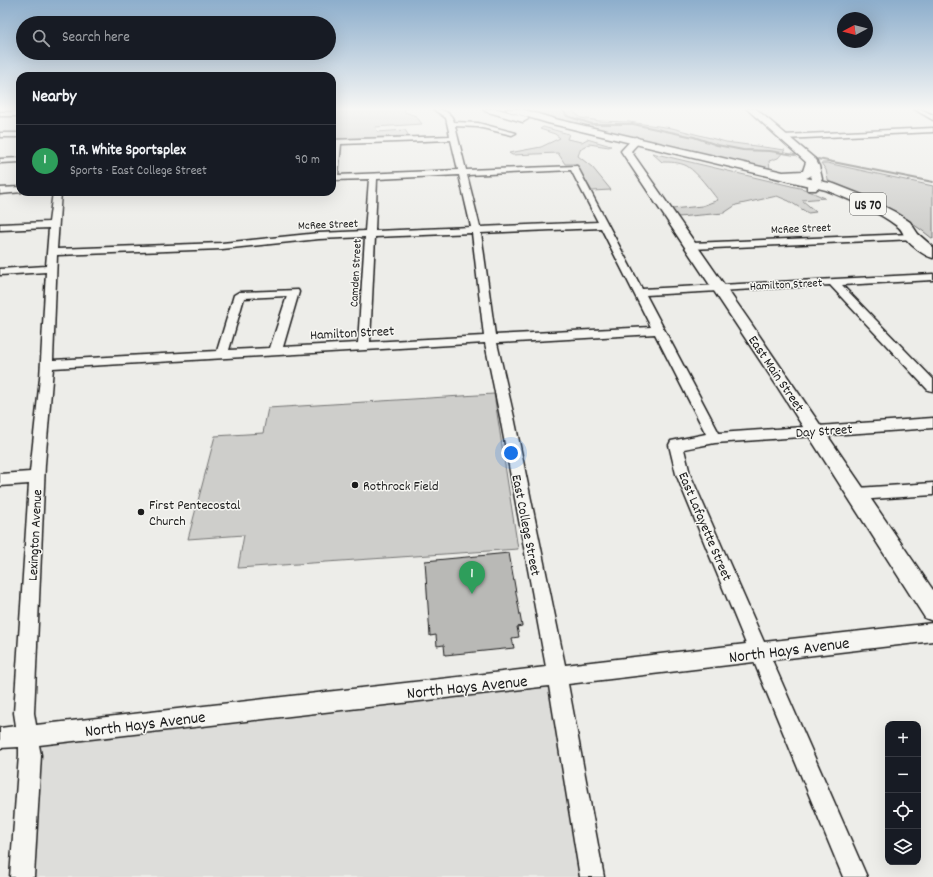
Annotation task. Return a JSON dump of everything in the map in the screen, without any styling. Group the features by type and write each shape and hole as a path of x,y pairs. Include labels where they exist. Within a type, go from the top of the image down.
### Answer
{"highway":[{"name":"US 70","path":"664,150 814,185"},
{"name":"US 70","path":"666,150 784,175 814,185 876,216 912,237 933,254"},
{"path":"784,175 802,175 808,173 811,161"}],"main road":[{"name":"East Main Street","path":"627,150 626,151 692,246 718,288 816,431 933,610"},
{"path":"798,150 811,161 814,166 817,178 814,185"}],"street":[{"name":"East College Street","path":"457,150 476,230 490,340 507,417 592,877"},
{"path":"0,161 16,160"},
{"path":"336,178 574,168 715,438"},
{"name":"Camden Street","path":"364,347 373,176"},
{"path":"0,191 16,190"},
{"name":"Lexington Avenue","path":"22,877 30,755 24,713 37,477 47,364 53,224 56,196"},
{"path":"0,227 53,224"},
{"name":"McRee Street","path":"53,252 222,246 319,236 604,225"},
{"name":"McRee Street","path":"692,246 912,237"},
{"path":"0,272 51,269"},
{"name":"Hamilton Street","path":"638,292 933,277"},
{"path":"833,282 933,388"},
{"path":"222,354 239,295 294,292 275,352"},
{"name":"Hamilton Street","path":"47,364 658,330"},
{"name":"Day Street","path":"715,438 933,423"},
{"name":"East Lafayette Street","path":"715,438 676,445 683,474 855,877"},
{"path":"0,480 37,477"},
{"path":"857,494 933,488"},
{"name":"North Hays Avenue","path":"0,738 760,653 933,632"}],"shaded area":[{"path":"525,150 580,150 578,156 592,167 611,190 592,191 576,164 565,164 558,153 512,155 509,153"},
{"path":"688,150 785,150 778,158 769,161 770,169"},
{"path":"652,153 804,189 825,198 802,200 816,212 808,213 789,201 777,196 736,205 724,213 678,217 672,209 702,206 718,200 700,177 687,166 678,163 662,162"},
{"path":"821,163 827,163 933,186 933,239 910,222 873,201 833,184 828,180 826,170"},
{"name":"Rothrock Field","path":"494,394 518,549 238,568 244,535 188,539 215,436 263,433 268,408"},
{"path":"552,685 585,877 31,877 37,744"}],"building":[{"path":"509,553 522,626 517,627 519,637 512,638 514,648 445,655 444,645 437,646 436,635 430,636 425,561"}],"waterway":[{"path":"743,150 770,151 795,155"},
{"path":"818,159 933,182"}],"place":[{"name":"Rothrock Field","path":"355,485"},
{"name":"First Pentecostal Church","path":"141,512"},
{"name":"T.R. White Sportsplex","path":"472,594"}]}
